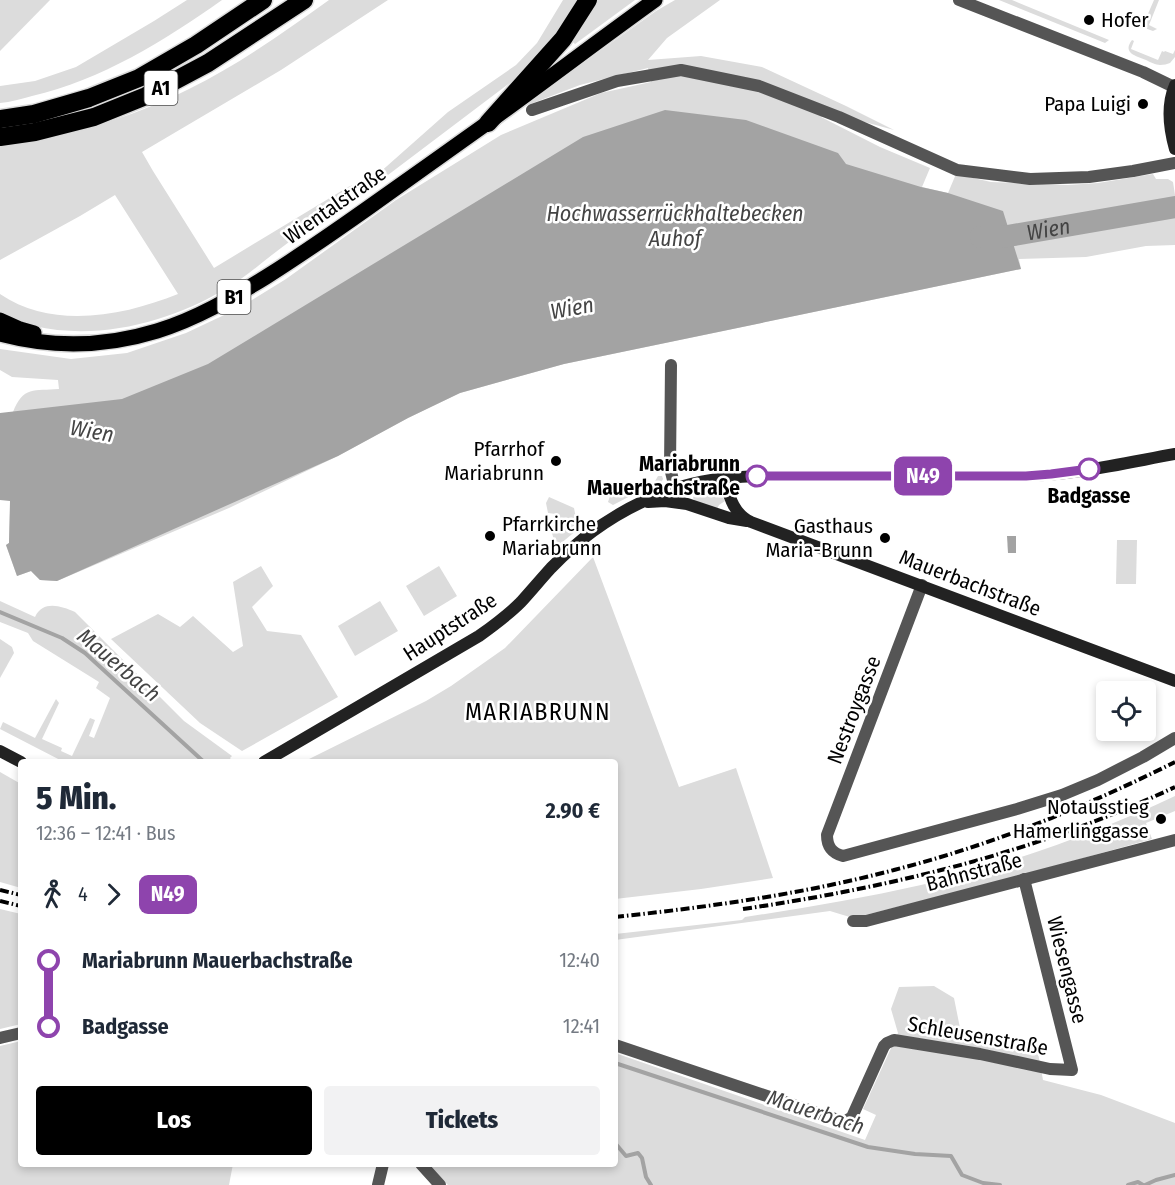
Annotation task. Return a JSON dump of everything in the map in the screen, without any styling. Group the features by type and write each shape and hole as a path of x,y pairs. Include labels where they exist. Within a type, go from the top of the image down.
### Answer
{"highway":[{"name":"A1","path":"0,119 34,114 89,98 139,78 196,45 263,0"},
{"name":"A1","path":"0,137 35,132 94,117 146,96 208,63 304,0"},
{"path":"488,123 563,39 588,0"}],"main road":[{"name":"Wientalstraße","path":"0,334 48,343 80,344 120,340 158,331 193,318 234,297 326,238 655,0"},
{"path":"1174,86 1169,117 1175,149"},
{"path":"0,320 21,329 80,344"},
{"name":"Hauptstraße","path":"269,759 478,636 520,603 551,568 589,534 640,502 675,488 702,481 756,476 1026,476 1075,471 1175,454"},
{"name":"Mauerbachstraße","path":"724,478 735,509 751,522"},
{"name":"Mauerbachstraße","path":"640,502 675,502 694,505 729,518 751,522 1175,681"},
{"path":"0,751 18,760"}],"street":[{"path":"960,0 1174,86"},
{"path":"532,110 617,81 681,70 759,86 839,117 957,170 1030,179 1066,178 1133,171 1175,163"},
{"path":"671,365 670,468 675,488 675,502"},
{"name":"Nestroygasse","path":"922,585 827,835 826,842 836,854 843,856 1062,795 1143,758 1175,738"},
{"name":"Bahnstraße","path":"853,921 866,921 1175,840"},
{"name":"Wiesengasse","path":"1024,879 1072,1071"},
{"path":"0,1038 18,1034"},
{"name":"Schleusenstraße","path":"618,1046 844,1122 852,1117 884,1046 894,1040 980,1054 1050,1069 1072,1071"},
{"path":"378,1185 381,1167"},
{"path":"424,1167 440,1185"}],"shaded area":[{"path":"0,0 50,0 0,51"},
{"path":"187,0 222,0 155,44 107,69 58,89 0,103 0,86 35,81 76,67"},
{"path":"329,0 388,0 281,70 142,152 214,268 348,187 355,186 339,204 235,283 205,300 158,319 109,330 84,331 34,326 0,314 0,294 21,305 42,312 65,316 88,316 134,308 178,294 115,195 0,260 0,145 73,132 120,118 166,100 243,59"},
{"path":"563,0 577,0 560,32 519,76 384,178 378,174 448,112 516,65 537,43"},
{"path":"597,0 635,0 575,44 572,41"},
{"name":"Hochwasserrückhaltebecken Auhof","path":"675,0 720,0 667,38 648,60 701,56 762,67 894,130 850,118 821,117 880,147 930,168 922,187 948,193 956,174 991,182 1068,185 1098,183 1153,174 1156,179 1168,179 1173,182 1175,195 1175,245 1146,246 1086,257 1019,259 1021,269 564,364 460,393 338,456 229,508 57,581 40,580 31,571 17,576 6,545 9,543 13,412 25,394 36,390 59,389 58,380 12,377 0,370 0,349 71,359 127,353 186,333 239,308 286,279 396,200 501,135 601,93 651,82 648,68 580,85 520,108 656,11"},
{"path":"999,0 1012,0 1109,40 1105,43"},
{"path":"1154,0 1159,0 1149,25 1157,29 1153,31 1136,25 1135,20 1144,23"},
{"path":"1132,40 1134,41 1131,49 1158,60 1162,51 1173,54 1175,50 1175,57 1167,64 1153,63 1129,51 1129,44"},
{"path":"658,476 662,476 661,483 613,505 608,502 610,486 654,483"},
{"path":"716,492 722,495 725,501 717,509 695,501 693,498 694,496"},
{"path":"549,497 574,508 578,529 559,545 555,544 552,533 560,528 561,522 556,514 548,513 546,503"},
{"path":"1117,540 1137,540 1136,584 1116,584"},
{"path":"593,557 679,787 736,768 773,878 618,899 618,759 309,759 426,701 505,648"},
{"path":"261,566 273,586 252,607 267,631 301,635 338,697 242,751 200,723 111,639 158,614 180,627 193,616 233,652 243,646 233,582"},
{"path":"439,566 457,596 424,616 406,586"},
{"path":"0,601 35,617 47,606 58,606 75,612 184,721 232,756 231,759 58,759 0,729 3,722 35,738 56,699 59,703 42,739 62,748 61,751 72,756 90,718 95,720 89,736 94,738 110,698 96,688 99,682 33,641 28,633 0,622"},
{"path":"380,601 398,631 355,656 338,626"},
{"path":"0,639 12,647 14,653 0,678"},
{"path":"0,772 18,782 18,887 0,882"},
{"path":"1175,796 1175,811 1146,823 1152,839 1001,881 853,918 830,911 618,940 618,934 742,920 745,917 921,885 1018,858 1113,823"},
{"path":"0,909 18,913 18,1025 0,1029"},
{"path":"934,986 954,998 962,1038 1038,1053 1043,1080 1101,1095 1175,1123 1175,1185 448,1185 429,1167 618,1167 618,1054 865,1140 876,1115 863,1109 898,1033 891,1009 899,987"},
{"path":"18,1042 18,1167 232,1167 229,1185 0,1185 0,1046"}],"water":[{"name":"Hochwasserrückhaltebecken Auhof","path":"665,110 746,120 838,153 846,164 1003,211 1021,269 564,364 460,393 338,456 57,581 40,580 31,571 17,576 6,545 9,543 10,501 0,500 0,413 122,399 208,364 583,137"},
{"path":"1007,536 1016,536 1016,553 1008,553"}],"waterway":[{"name":"Wien","path":"981,237 1002,237 1175,207"},
{"name":"Mauerbach","path":"0,612 62,638 85,653 201,759"},
{"name":"Mauerbach","path":"618,1064 868,1147 915,1154 951,1156 962,1175 983,1183 1000,1185"},
{"path":"618,1147 626,1156 638,1153 642,1158 646,1177 651,1185"},
{"name":"Mauerbach","path":"1145,1185 1175,1175"},
{"name":"Mauerbach","path":"1128,1185 1138,1182 1143,1185"}],"railway":[{"path":"618,917 791,893 931,860 1038,824 1175,762"},
{"path":"743,909 854,890 964,864 1070,830 1175,787"},
{"path":"0,890 18,894"},
{"path":"0,901 18,905"}],"bus line":[{"name":"N49","path":"757,476 982,477 1026,476 1089,469"}],"place":[{"name":"Hofer","path":"1089,20"},
{"name":"Papa Luigi","path":"1143,104"},
{"name":"Pfarrhof Mariabrunn","path":"556,461"},
{"name":"Badgasse","path":"1089,469"},
{"name":"Mariabrunn Mauerbachstraße","path":"757,476"},
{"name":"Pfarrkirche Mariabrunn","path":"490,536"},
{"name":"Gasthaus Maria-Brunn","path":"885,538"},
{"name":"Notausstieg Hamerlinggasse","path":"1161,819"}],"district":[{"name":"MARIABRUNN","path":"538,712"}]}
